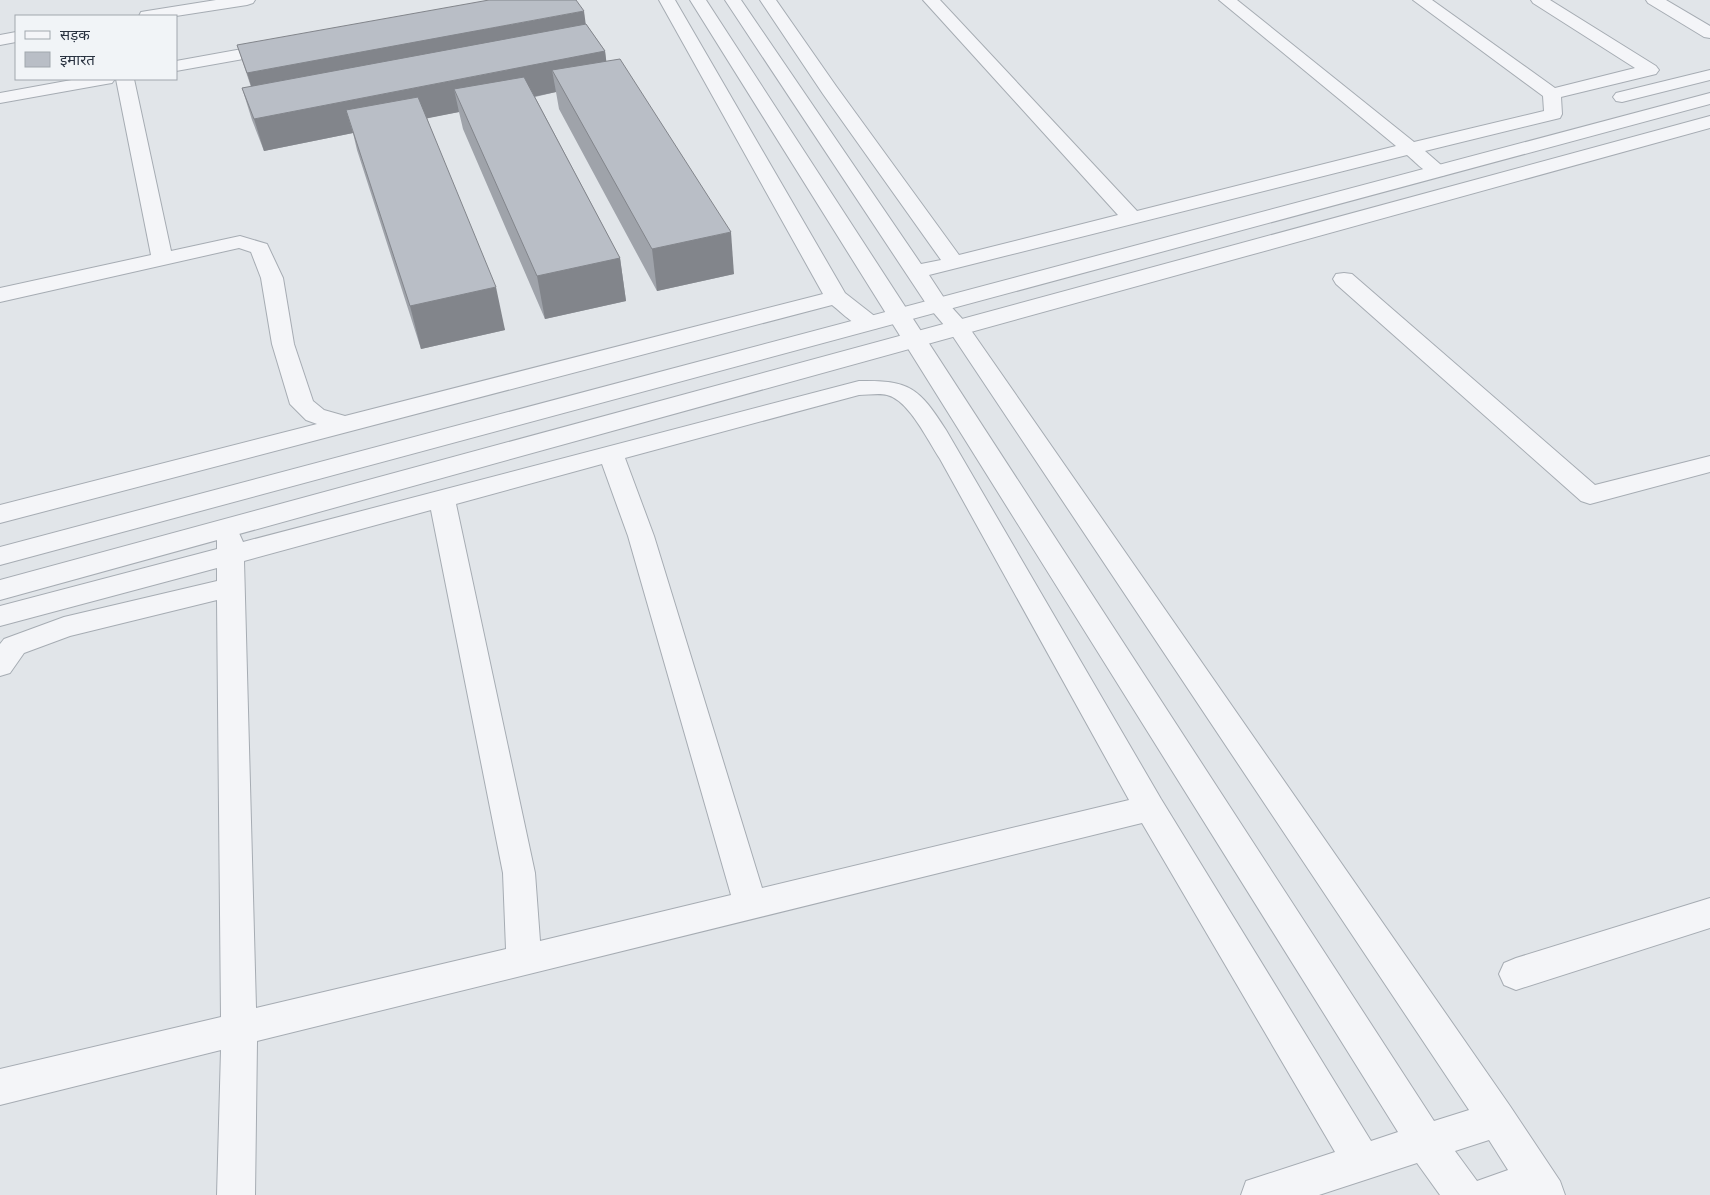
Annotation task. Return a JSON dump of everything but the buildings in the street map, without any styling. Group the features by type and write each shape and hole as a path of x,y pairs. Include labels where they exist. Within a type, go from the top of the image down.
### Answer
{"street":[{"path":"153,15 247,0"},
{"path":"667,0 836,297 869,323"},
{"path":"698,0 1426,1143 1462,1195"},
{"path":"733,0 938,305 958,328 1497,1119 1541,1188 1490,1195"},
{"path":"768,0 829,90 954,263"},
{"path":"1227,0 1438,171"},
{"path":"917,272 1561,112 1552,94 1421,0"},
{"path":"1538,0 1659,68 1552,94"},
{"path":"1654,0 1710,33"},
{"path":"939,2 1132,218"},
{"path":"0,40 15,37"},
{"path":"178,66 293,44"},
{"path":"1603,101 1710,75"},
{"path":"0,98 100,80"},
{"path":"125,80 162,260"},
{"path":"0,556 1710,98"},
{"path":"0,665 14,646 230,557 915,340 1710,122"},
{"path":"0,295 240,242 260,248 272,278 283,344 302,404 315,415 347,425"},
{"path":"1344,279 1590,495 1710,464"},
{"path":"0,514 836,297"},
{"path":"0,616 230,557 859,388 892,388 904,392 921,412 952,459 1150,808 1363,1163"},
{"path":"610,455 641,536 751,904"},
{"path":"442,500 519,873 524,960"},
{"path":"0,590 230,557"},
{"path":"230,557 239,1028 236,1195"},
{"path":"0,1086 1150,808"},
{"path":"1516,974 1710,913"},
{"path":"1260,1195 1497,1119"}]}
